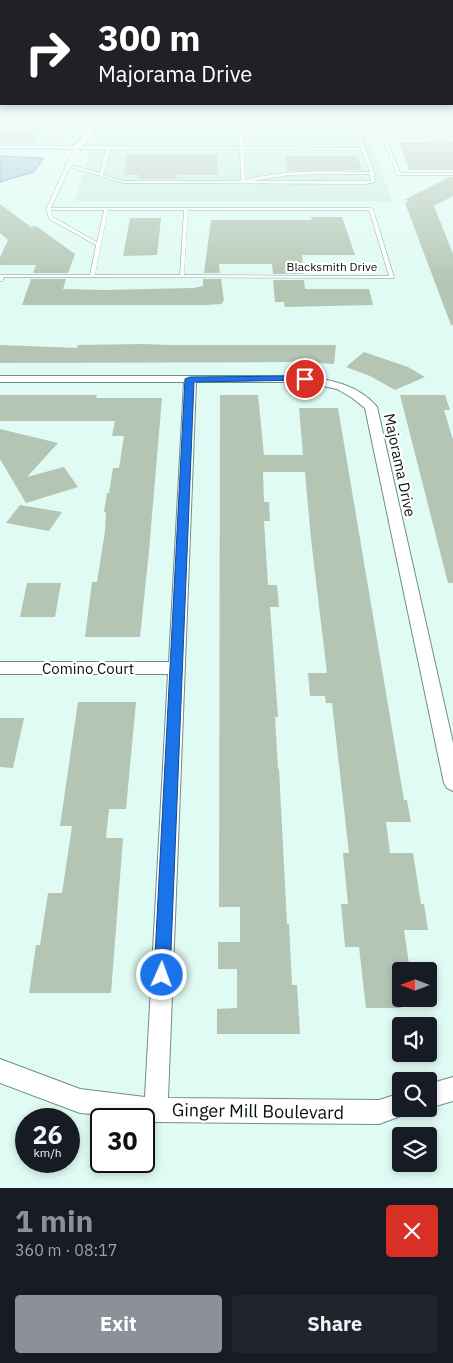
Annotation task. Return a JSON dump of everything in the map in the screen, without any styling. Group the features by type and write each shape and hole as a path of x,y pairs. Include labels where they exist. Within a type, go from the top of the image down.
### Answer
{"street":[{"name":"Majorama Drive","path":"0,379 305,379 336,384 354,392 371,407 453,782"},
{"path":"156,1110 175,668 190,379"},
{"name":"Comino Court","path":"0,668 175,668"},
{"name":"Ginger Mill Boulevard","path":"0,1072 80,1102 156,1110 379,1112 392,1108"},
{"path":"437,1094 453,1089"}],"lane":[{"path":"62,175 48,209 50,218 98,244"},
{"path":"242,175 242,182"},
{"path":"242,182 271,175"},
{"path":"101,176 124,182 365,183 373,182 372,175"},
{"name":"Blacksmith Drive","path":"0,280 2,276 392,276 371,209 48,209"},
{"path":"182,276 186,209"},
{"path":"92,276 106,210"}],"shaded area":[{"path":"83,175 383,175 392,201 75,201"}],"water":[{"path":"0,175 22,175 0,182"}],"building":[{"path":"140,175 177,175 177,179 140,179"},
{"path":"449,177 453,177 453,196 434,206 453,254 453,325 451,325 405,203 409,201 404,200"},
{"path":"0,204 31,227 36,226 75,254 68,273 33,273 36,265 0,265 0,257 8,240 0,233"},
{"path":"311,217 342,217 355,255 302,255 304,274 273,274 272,264 219,264 220,273 204,273 211,220 312,220"},
{"path":"130,218 161,218 157,255 123,256"},
{"path":"31,279 66,279 63,289 104,290 194,288 203,286 203,279 221,279 224,301 222,304 206,305 22,305"},
{"path":"273,280 304,280 305,289 369,289 373,305 285,307 284,302 275,302"},
{"path":"0,345 77,348 78,345 336,345 334,364 303,362 0,363"},
{"path":"364,352 408,367 425,377 395,390 370,376 346,367"},
{"path":"0,395 97,395 96,398 162,398 140,637 85,637 92,582 97,582 105,531 106,512 104,512 107,493 109,493 113,468 119,468 124,436 112,436 115,421 0,421"},
{"path":"220,395 258,395 264,455 303,455 299,408 338,408 404,800 407,800 411,822 386,822 390,853 413,853 421,904 424,904 428,930 404,930 409,962 392,962 392,1008 366,1008 359,947 345,947 341,904 348,904 343,853 349,853 332,703 326,703 325,696 310,696 308,673 327,673 305,472 263,472 264,502 269,502 270,521 264,521 268,585 277,585 279,607 270,607 278,717 275,717 287,924 289,924 292,985 297,985 300,1034 217,1034 217,1009 237,1008 237,969 218,969 218,942 240,942 240,907 219,907"},
{"path":"400,395 445,395 450,410 444,410 453,440 453,583 448,583"},
{"path":"0,429 58,443 27,477 64,467 78,487 26,503 0,459"},
{"path":"20,505 62,512 49,531 6,523"},
{"path":"27,583 61,583 55,617 20,617"},
{"path":"78,702 136,702 126,809 109,809 106,838 123,838 111,993 29,993 36,945 40,945 48,893 62,893 72,826 60,826"},
{"path":"0,718 24,718 13,768 0,767"}],"route":[{"path":"162,975 190,379 305,379"}]}
